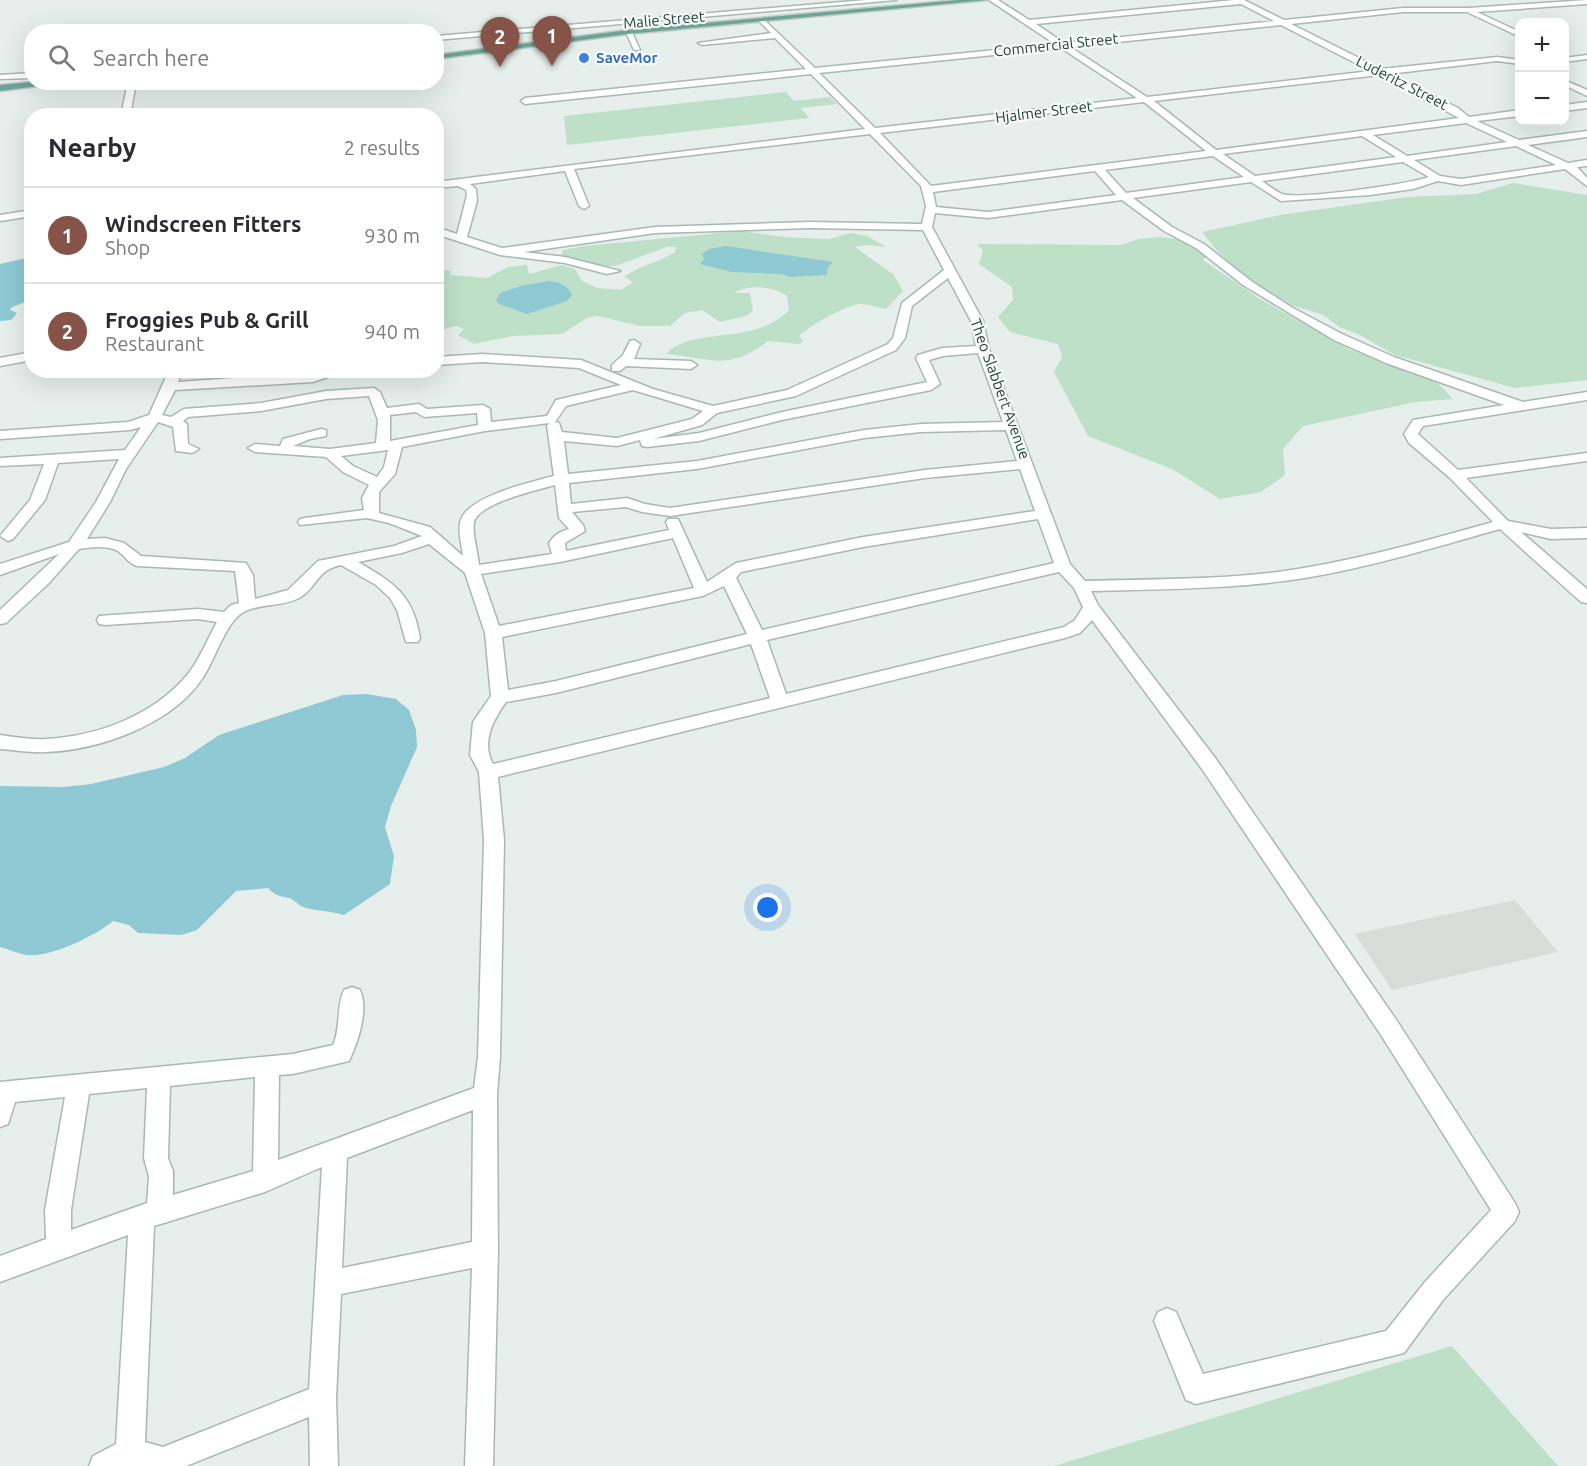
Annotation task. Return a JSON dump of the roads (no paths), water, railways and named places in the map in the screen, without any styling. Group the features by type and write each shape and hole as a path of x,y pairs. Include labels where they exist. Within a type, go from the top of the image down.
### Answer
{"main road":[{"path":"444,54 628,32 983,0"},
{"path":"0,88 24,86"}],"street":[{"name":"Malie Street","path":"444,37 892,0"},
{"path":"993,0 1163,111 1213,152 1281,198 1391,190 1437,178"},
{"path":"1027,23 1240,1"},
{"name":"Luderitz Street","path":"1240,1 1455,110 1467,120 1565,166 1587,183"},
{"name":"Commercial Street","path":"525,101 1403,10 1468,10 1587,2"},
{"path":"1468,10 1515,33"},
{"path":"500,252 655,230 810,225 927,227 930,210 926,184 762,20"},
{"path":"628,32 637,48"},
{"path":"702,43 778,35"},
{"path":"448,37 453,53"},
{"path":"1569,59 1587,57"},
{"name":"Hjalmer Street","path":"444,184 1381,72 1497,59 1515,61"},
{"path":"0,77 24,76"},
{"path":"1569,84 1587,93"},
{"path":"127,108 130,90"},
{"path":"1569,107 1587,105"},
{"path":"1310,140 1309,134 1322,129 1435,117 1455,110"},
{"path":"927,190 1096,166 1515,114"},
{"path":"1379,130 1388,122"},
{"path":"1363,133 1437,178 1461,182 1587,163"},
{"path":"930,210 988,215 1587,134"},
{"path":"1096,166 1124,197 1168,230 1200,246 1247,283 1338,337 1487,396 1521,406"},
{"path":"569,169 584,206"},
{"path":"460,183 471,189 473,198 461,239"},
{"path":"0,218 24,214"},
{"name":"Theo Slabbert Avenue","path":"927,227 977,321 984,349 1011,426 1063,566 1082,586 1090,607 1215,773 1389,1028 1506,1212 1434,1292 1394,1343 1196,1390 1167,1321"},
{"path":"444,233 500,252 567,261 596,270 614,271"},
{"path":"646,436 647,443 690,440 776,417 846,387 894,345 899,338 906,305 949,272"},
{"path":"607,374 625,362 634,344"},
{"path":"558,436 613,442 646,436 697,422 713,410 779,397 846,387 934,384 922,357 931,354 984,349"},
{"path":"0,356 24,357"},
{"path":"0,362 17,357"},
{"path":"444,361 482,358 570,363 607,374 634,386 713,410"},
{"path":"625,362 650,365 691,365"},
{"path":"0,619 31,593 73,544 102,503 119,469 155,417 174,378"},
{"path":"171,386 306,378"},
{"path":"261,407 268,381"},
{"path":"255,448 330,453 454,435 485,427 551,418 561,403 634,386"},
{"path":"172,423 184,413 261,407 326,395 374,392 385,420 382,432 389,444 391,468 383,480 372,489 371,513 375,517 412,524 425,530 431,538 472,571 560,557 678,533"},
{"path":"1585,398 1426,420 1413,428 1411,434 1414,440 1455,475 1503,524 1587,598"},
{"path":"382,412 419,408 424,413 483,409 485,427"},
{"path":"0,435 130,426 155,417 180,424 181,448 192,449"},
{"path":"551,418 558,436 564,480 561,498 566,518 576,525 577,531 562,536 557,543 560,557"},
{"path":"479,1466 485,1252 485,1095 489,1057 494,840 488,772 479,755 482,722 500,697 493,633 472,571 467,522 474,509 528,488 564,480 697,465 815,441 864,434 921,428 1011,426"},
{"path":"285,450 288,442 321,433"},
{"path":"330,453 348,469 377,483"},
{"path":"0,462 130,454"},
{"path":"1455,475 1587,457"},
{"path":"8,536 34,506 41,492 44,474 54,458"},
{"path":"564,508 590,508 627,502 642,508 670,512 915,476 1026,464"},
{"path":"670,512 703,591"},
{"path":"305,522 371,513"},
{"path":"493,633 703,591 728,578 736,567 874,540 1045,514"},
{"path":"1082,586 1225,582 1302,574 1393,556 1503,524 1551,534 1587,533"},
{"path":"0,742 44,746 76,742 110,733 157,713 195,677 229,618 237,609 294,594 323,564 397,550 431,538"},
{"path":"0,570 73,544 119,546 137,561 238,565 245,574 248,605"},
{"path":"344,560 350,566 375,577 404,604 412,638"},
{"path":"500,697 556,687 757,637 1063,566"},
{"path":"728,578 757,637 781,703"},
{"path":"488,772 1076,630 1083,623 1090,607"},
{"path":"105,620 198,614 229,618"},
{"path":"0,1116 3,1093 293,1064 341,1054 348,1037 352,997"},
{"path":"265,1180 267,1118 265,1086 268,1065"},
{"path":"130,1452 150,1215 161,1185 160,1167 156,1158 159,1077"},
{"path":"59,1248 61,1189 78,1084"},
{"path":"0,1269 150,1215 265,1180 285,1169 335,1153 485,1095"},
{"path":"324,1466 322,1398 335,1153"},
{"path":"328,1284 485,1252"},
{"path":"103,1466 130,1452 163,1461 322,1398"}],"water":[{"path":"726,246 833,262 828,267 827,275 790,277 781,274 732,272 700,264 704,259 702,254 709,249"},
{"path":"24,259 24,303 12,307 10,310 17,313 11,320 0,321 0,264"},
{"path":"549,281 563,285 572,295 567,301 527,314 499,304 496,300 500,293 524,285"},
{"path":"367,694 396,699 409,710 416,730 417,747 391,806 385,827 394,856 390,884 344,915 304,907 268,888 236,891 197,930 181,935 138,933 129,925 113,921 85,939 48,953 27,955 0,947 0,786 63,787 91,784 164,767 185,758 219,735 343,695"}],"place":[{"name":"SaveMor","path":"584,58"},
{"name":"Windscreen Fitters","path":"552,66"},
{"name":"Froggies Pub & Grill","path":"500,67"}]}
